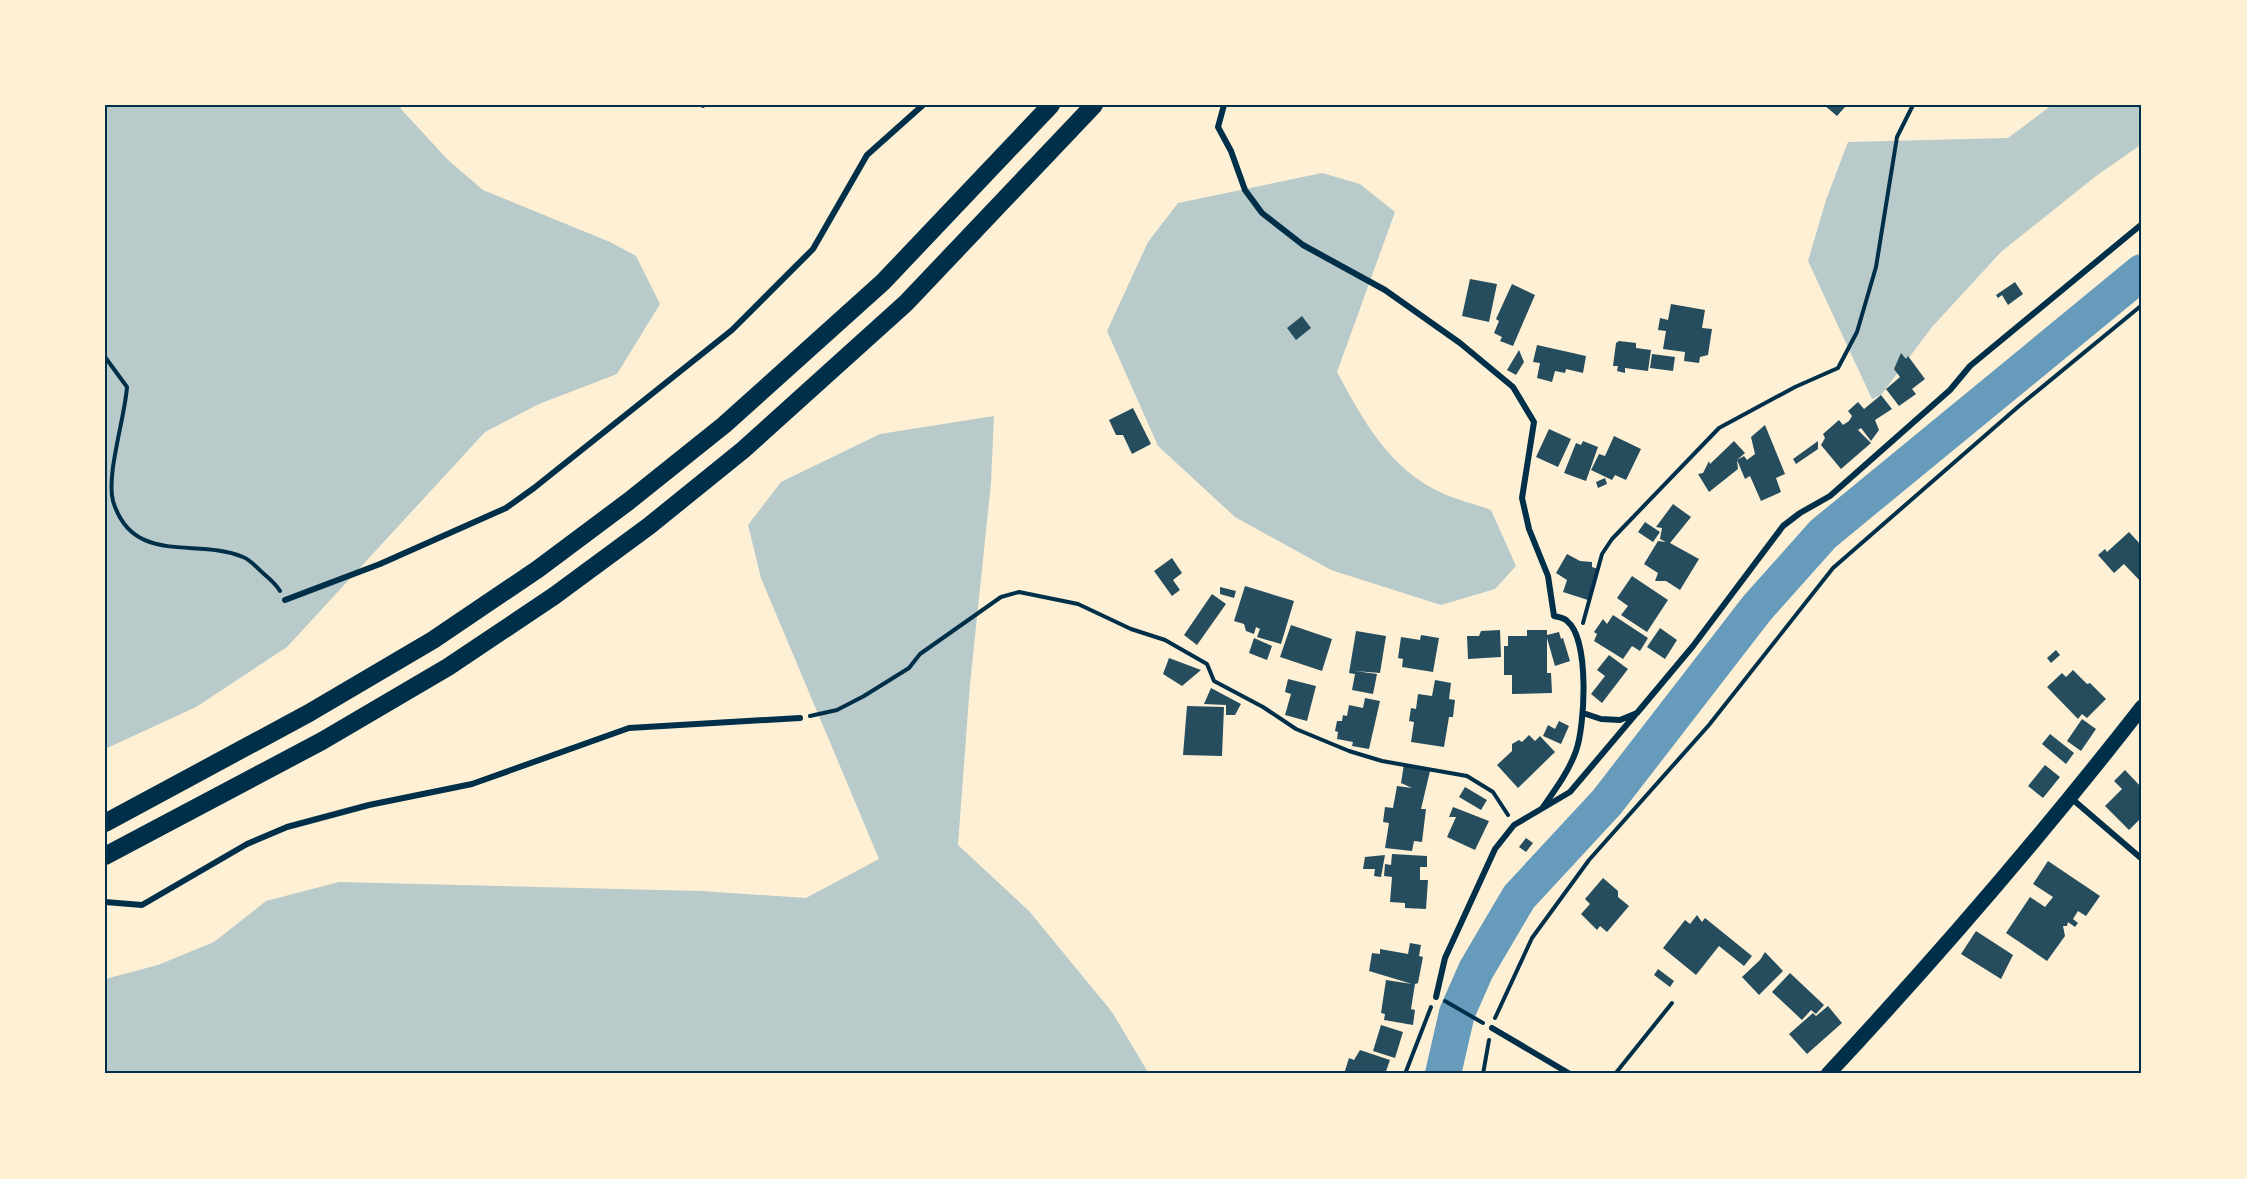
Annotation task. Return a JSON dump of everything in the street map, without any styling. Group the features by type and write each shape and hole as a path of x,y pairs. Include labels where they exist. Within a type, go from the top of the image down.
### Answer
{"highway":[{"path":"113,819 309,713 433,640 538,569 629,501 724,425 883,282 1051,105"},
{"path":"105,856 322,741 448,667 554,596 649,526 743,450 906,303 1094,105"}],"main road":[{"path":"1828,1074 1928,967 2071,798 2142,707"}],"street":[{"path":"285,600 380,564 506,508 534,488 732,330 813,249 848,184 867,155 923,105"},
{"path":"1224,105 1218,127 1231,151 1245,190 1263,213 1303,245 1385,290 1460,343 1514,387 1534,422 1522,498 1529,529 1548,576 1554,616 1567,621 1579,639 1583,713 1577,751 1543,807"},
{"path":"1436,996 1445,958 1495,849 1514,825 1543,807 1557,802 1570,792 1693,646 1784,526 1800,513 1830,496 1950,390 1970,366 2142,224"},
{"path":"1583,713 1601,719 1620,720 1637,713"},
{"path":"105,902 141,905 247,844 287,827 369,805 472,784 629,729 800,718"},
{"path":"2071,798 2142,860"},
{"path":"1491,1028 1570,1074"}],"path":[{"path":"1579,639 1602,554 1612,539 1690,455 1719,428 1795,387 1838,368 1857,332 1876,267 1897,137 1913,105"},
{"path":"1483,1074 1491,1028 1532,938 1589,860 1709,725 1833,568 2019,406 2142,305"},
{"path":"105,357 127,387 125,415 113,464 113,500 126,525 146,541 162,548 217,549 245,557 278,587 285,600"},
{"path":"800,718 837,710 864,696 909,668 921,654 1001,597 1019,592 1078,604 1131,629 1165,640 1207,664 1214,681 1263,707 1296,729 1338,747 1382,761 1467,776 1493,792 1514,825"},
{"path":"1405,1074 1436,996"},
{"path":"1445,1001 1491,1028"},
{"path":"1615,1074 1672,1003"}],"shaded area":[{"path":"105,105 401,105 401,109 448,160 483,190 610,242 636,256 660,304 617,374 539,404 485,432 287,647 196,707 105,749"},
{"path":"2052,105 2142,105 2142,144 2096,176 2001,252 1932,327 1881,395 1872,399 1808,261 1826,200 1848,142 2008,138"},
{"path":"1322,173 1360,184 1395,212 1337,372 1379,442 1407,471 1442,493 1491,510 1516,566 1495,589 1441,605 1331,570 1235,517 1158,446 1107,331 1148,242 1178,203"},
{"path":"994,416 991,483 970,684 958,845 1029,911 1112,1012 1149,1074 105,1074 105,979 158,965 214,942 266,901 339,882 701,891 806,898 879,859 761,578 748,525 781,482 880,434"}],"building":[{"path":"1824,105 1842,105 1845,107 1837,116"},
{"path":"1470,279 1497,284 1489,322 1462,316"},
{"path":"2015,282 2023,294 2008,305 2002,295 1998,298 1996,295"},
{"path":"1512,284 1535,295 1513,346 1500,341 1502,337 1494,333 1499,321 1496,319"},
{"path":"1671,304 1705,310 1702,328 1712,329 1708,355 1700,357 1699,363 1684,361 1685,352 1663,349 1666,331 1658,330 1660,318 1668,320"},
{"path":"1302,316 1311,328 1296,340 1287,328"},
{"path":"1619,341 1636,343 1636,348 1651,350 1648,371 1625,368 1625,373 1617,371 1618,366 1613,366 1616,343"},
{"path":"1537,345 1586,356 1583,373 1566,369 1565,373 1555,371 1552,382 1537,378 1540,363 1533,362"},
{"path":"1519,350 1524,362 1516,375 1507,370"},
{"path":"1901,353 1906,359 1908,356 1925,379 1912,389 1916,394 1899,406 1886,389 1900,377 1894,369"},
{"path":"1652,354 1675,357 1673,371 1650,368"},
{"path":"1881,395 1892,409 1875,420 1879,430 1871,441 1861,428 1858,430 1871,443 1841,469 1821,445 1825,438 1823,434 1839,420 1843,425 1849,421 1852,416 1848,411 1858,402 1864,409"},
{"path":"1133,408 1151,444 1132,454 1123,435 1116,435 1109,420"},
{"path":"1765,425 1785,474 1776,478 1781,492 1761,501 1750,476 1745,479 1737,460 1744,456 1747,460 1755,454 1751,437"},
{"path":"1549,429 1571,439 1558,467 1536,457"},
{"path":"1614,436 1641,449 1626,480 1615,475 1612,480 1591,470 1599,454 1605,456"},
{"path":"1583,441 1598,447 1586,481 1564,473 1576,443 1581,445"},
{"path":"1734,441 1745,453 1737,460 1738,469 1709,492 1698,474 1703,473 1709,461 1710,464"},
{"path":"1818,441 1818,449 1796,464 1793,459"},
{"path":"1605,478 1607,484 1598,488 1596,482"},
{"path":"1673,504 1691,517 1670,543 1699,559 1680,590 1666,581 1655,581 1658,573 1644,564 1658,541 1666,542 1660,539 1662,528 1656,527"},
{"path":"1645,522 1660,532 1653,542 1638,532"},
{"path":"2129,532 2142,546 2142,583 2124,564 2114,573 2098,555 2105,549 2107,552"},
{"path":"1567,554 1580,561 1592,562 1592,567 1598,569 1588,600 1563,592 1567,580 1556,573"},
{"path":"1172,558 1182,573 1173,580 1180,590 1172,596 1154,571"},
{"path":"1632,576 1668,600 1647,632 1621,615 1628,606 1617,598"},
{"path":"1245,586 1294,601 1281,644 1257,637 1260,629 1256,627 1254,634 1246,631 1244,624 1234,621"},
{"path":"1220,587 1236,591 1234,598 1220,594"},
{"path":"1212,594 1226,604 1197,645 1184,635"},
{"path":"1613,615 1648,638 1640,651 1632,646 1623,659 1594,641 1597,634 1594,632 1603,619 1607,624"},
{"path":"1291,625 1332,639 1322,671 1280,657"},
{"path":"1660,628 1677,640 1665,659 1647,647"},
{"path":"1500,630 1501,657 1468,659 1467,636 1479,636 1481,631"},
{"path":"1527,630 1547,630 1547,635 1559,632 1561,639 1563,638 1570,661 1555,666 1547,638 1547,673 1551,673 1552,693 1512,694 1512,675 1504,675 1504,646 1508,646 1508,636 1527,636"},
{"path":"1356,631 1386,636 1380,673 1355,671 1377,674 1373,694 1352,690 1355,674 1349,673"},
{"path":"1421,635 1439,638 1433,672 1402,667 1403,659 1398,658 1401,637 1420,640"},
{"path":"1254,638 1272,646 1267,660 1249,653"},
{"path":"2056,650 2060,655 2051,663 2047,658"},
{"path":"1609,655 1628,669 1602,703 1591,694 1605,676 1597,670"},
{"path":"1169,658 1201,670 1182,686 1163,674"},
{"path":"2073,670 2106,699 2087,718 2082,714 2078,719 2047,687 2062,673 2066,677"},
{"path":"1288,679 1316,686 1307,721 1285,715 1291,694 1285,692"},
{"path":"1435,680 1451,683 1449,699 1455,700 1453,717 1449,717 1444,747 1411,742 1414,722 1409,721 1411,708 1416,709 1418,694 1432,696"},
{"path":"1211,688 1241,704 1235,715 1226,715 1226,705 1204,704"},
{"path":"1365,698 1380,701 1369,749 1352,746 1353,742 1337,739 1338,732 1335,731 1337,721 1342,721 1343,715 1347,716 1349,705 1363,708"},
{"path":"1187,706 1224,707 1222,756 1183,755"},
{"path":"2082,719 2096,729 2081,751 2067,741"},
{"path":"1559,721 1569,726 1561,744 1543,736 1548,725 1555,729"},
{"path":"2050,734 2074,753 2066,764 2042,744"},
{"path":"1529,735 1535,741 1540,736 1555,752 1518,788 1497,765 1512,751 1512,744 1519,740 1522,742"},
{"path":"1404,764 1430,771 1421,809 1426,809 1422,842 1414,841 1412,851 1385,848 1389,823 1383,822 1385,807 1393,808 1397,786 1412,788 1401,783"},
{"path":"2045,765 2060,777 2043,798 2028,786"},
{"path":"2125,770 2142,788 2142,817 2129,830 2105,806 2122,789 2114,781"},
{"path":"1465,787 1487,800 1481,810 1459,797"},
{"path":"1453,807 1489,821 1475,850 1447,837 1456,817 1449,817"},
{"path":"1526,838 1533,843 1526,852 1519,847"},
{"path":"1392,854 1427,856 1427,867 1420,867 1420,880 1428,880 1426,909 1405,908 1405,903 1390,902 1392,877 1384,876 1385,864 1391,865"},
{"path":"1385,855 1381,877 1374,876 1375,869 1363,869 1365,857"},
{"path":"2048,861 2100,896 2086,916 2078,911 2073,919 2078,923 2075,927 2068,922 2067,926 2063,926 2065,936 2047,961 2006,933 2030,897 2045,907 2053,897 2033,884"},
{"path":"1603,878 1618,891 1618,897 1629,906 1607,932 1600,926 1597,930 1581,914 1590,904 1585,899"},
{"path":"1697,915 1702,922 1705,918 1752,956 1744,966 1719,946 1696,975 1663,948 1685,920 1690,924"},
{"path":"1976,931 2013,955 2001,979 1961,954"},
{"path":"1410,943 1421,945 1419,956 1423,957 1411,1009 1415,1010 1413,1025 1384,1020 1385,1014 1381,1013 1386,980 1412,984 1369,971 1372,953 1380,954 1380,949 1408,954"},
{"path":"1765,952 1783,971 1759,995 1742,977"},
{"path":"1658,969 1674,981 1670,987 1654,975"},
{"path":"1790,973 1824,1005 1816,1014 1811,1010 1802,1020 1772,992"},
{"path":"1828,1006 1842,1023 1807,1054 1789,1034 1813,1013 1816,1016"},
{"path":"1381,1025 1403,1032 1395,1058 1373,1051"},
{"path":"1360,1050 1390,1060 1385,1074 1344,1074 1349,1058 1354,1060"}],"waterway":[{"path":"1443,1074 1457,1013 1476,970 1519,897 1607,802 1757,608 1823,534 2142,272"}]}
